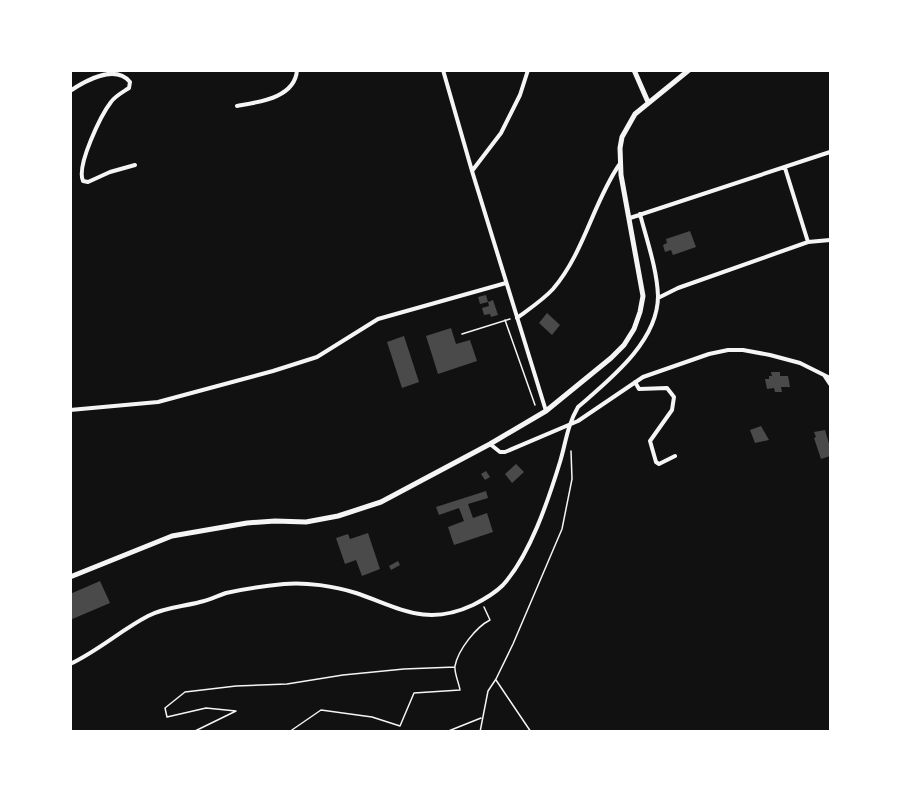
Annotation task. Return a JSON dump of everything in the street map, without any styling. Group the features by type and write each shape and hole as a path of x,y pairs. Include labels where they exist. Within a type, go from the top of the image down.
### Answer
{"main road":[{"path":"634,70 648,102"},
{"path":"70,577 172,537 247,524 276,521 306,522 357,511 381,502 490,444 546,411 611,358 624,345 634,329 640,312 643,287 620,165 620,148 626,127 635,114 689,70"}],"street":[{"path":"237,106 275,97 287,90 295,82 297,70"},
{"path":"443,70 546,411"},
{"path":"472,171 501,133 520,95 528,70"},
{"path":"70,91 93,78 116,74 127,78 130,82 129,88 112,100 107,108 86,154 81,176 83,181 88,182 110,172 135,165"},
{"path":"630,218 831,152"},
{"path":"517,319 540,301 567,270 603,190 620,165"},
{"path":"785,168 808,242"},
{"path":"70,664 84,658 147,616 169,607 200,602 226,593 286,584 319,586 353,592 408,613 432,615 454,613 481,601 502,587 523,559 560,462 568,426 578,407 614,375 638,347 655,313 658,298 652,258 640,214"},
{"path":"658,298 678,288 808,242 831,240"},
{"path":"70,410 158,402 273,371 317,357 378,319 506,283"},
{"path":"490,444 500,452 505,452 568,426 635,382 709,354 728,350 743,350 783,358 831,378"},
{"path":"824,374 831,384"},
{"path":"635,382 639,389 667,388 674,398 672,411 650,441 656,462 659,464 675,456"}],"path":[{"path":"462,334 505,320 517,319"},
{"path":"505,320 535,405"},
{"path":"480,732 488,691 496,679 562,529 572,479 571,451 564,443"},
{"path":"289,732 321,710 372,717 400,726 414,693 460,690 455,667 467,642 479,625 490,620 481,601"},
{"path":"193,732 236,711 206,708 167,717 165,708 185,692 236,686 287,684 343,675 404,669 455,667"},
{"path":"496,679 531,732"},
{"path":"446,732 483,718"}],"building":[{"path":"690,231 696,247 673,255 671,250 665,252 663,245 667,243 666,239"},
{"path":"486,295 488,302 480,304 478,297"},
{"path":"493,300 498,315 491,317 490,314 484,315 482,308 489,306 488,302"},
{"path":"547,313 560,325 552,335 539,323"},
{"path":"451,328 456,344 470,340 477,361 438,374 426,336"},
{"path":"404,336 419,382 402,388 387,342"},
{"path":"771,372 780,372 780,376 788,376 790,387 781,387 782,392 775,392 774,388 767,389 765,379 772,376"},
{"path":"761,426 769,440 755,443 750,430"},
{"path":"825,430 830,456 821,459 814,432"},
{"path":"516,464 524,472 512,483 505,474"},
{"path":"486,471 490,477 485,480 481,474"},
{"path":"486,491 488,498 468,504 473,518 487,513 493,532 454,545 448,527 464,521 459,508 439,515 436,507"},
{"path":"368,533 380,569 362,576 356,560 345,564 336,538 348,534 350,539"},
{"path":"398,561 400,565 391,570 389,566"},
{"path":"100,581 110,603 70,620 70,594"}]}
